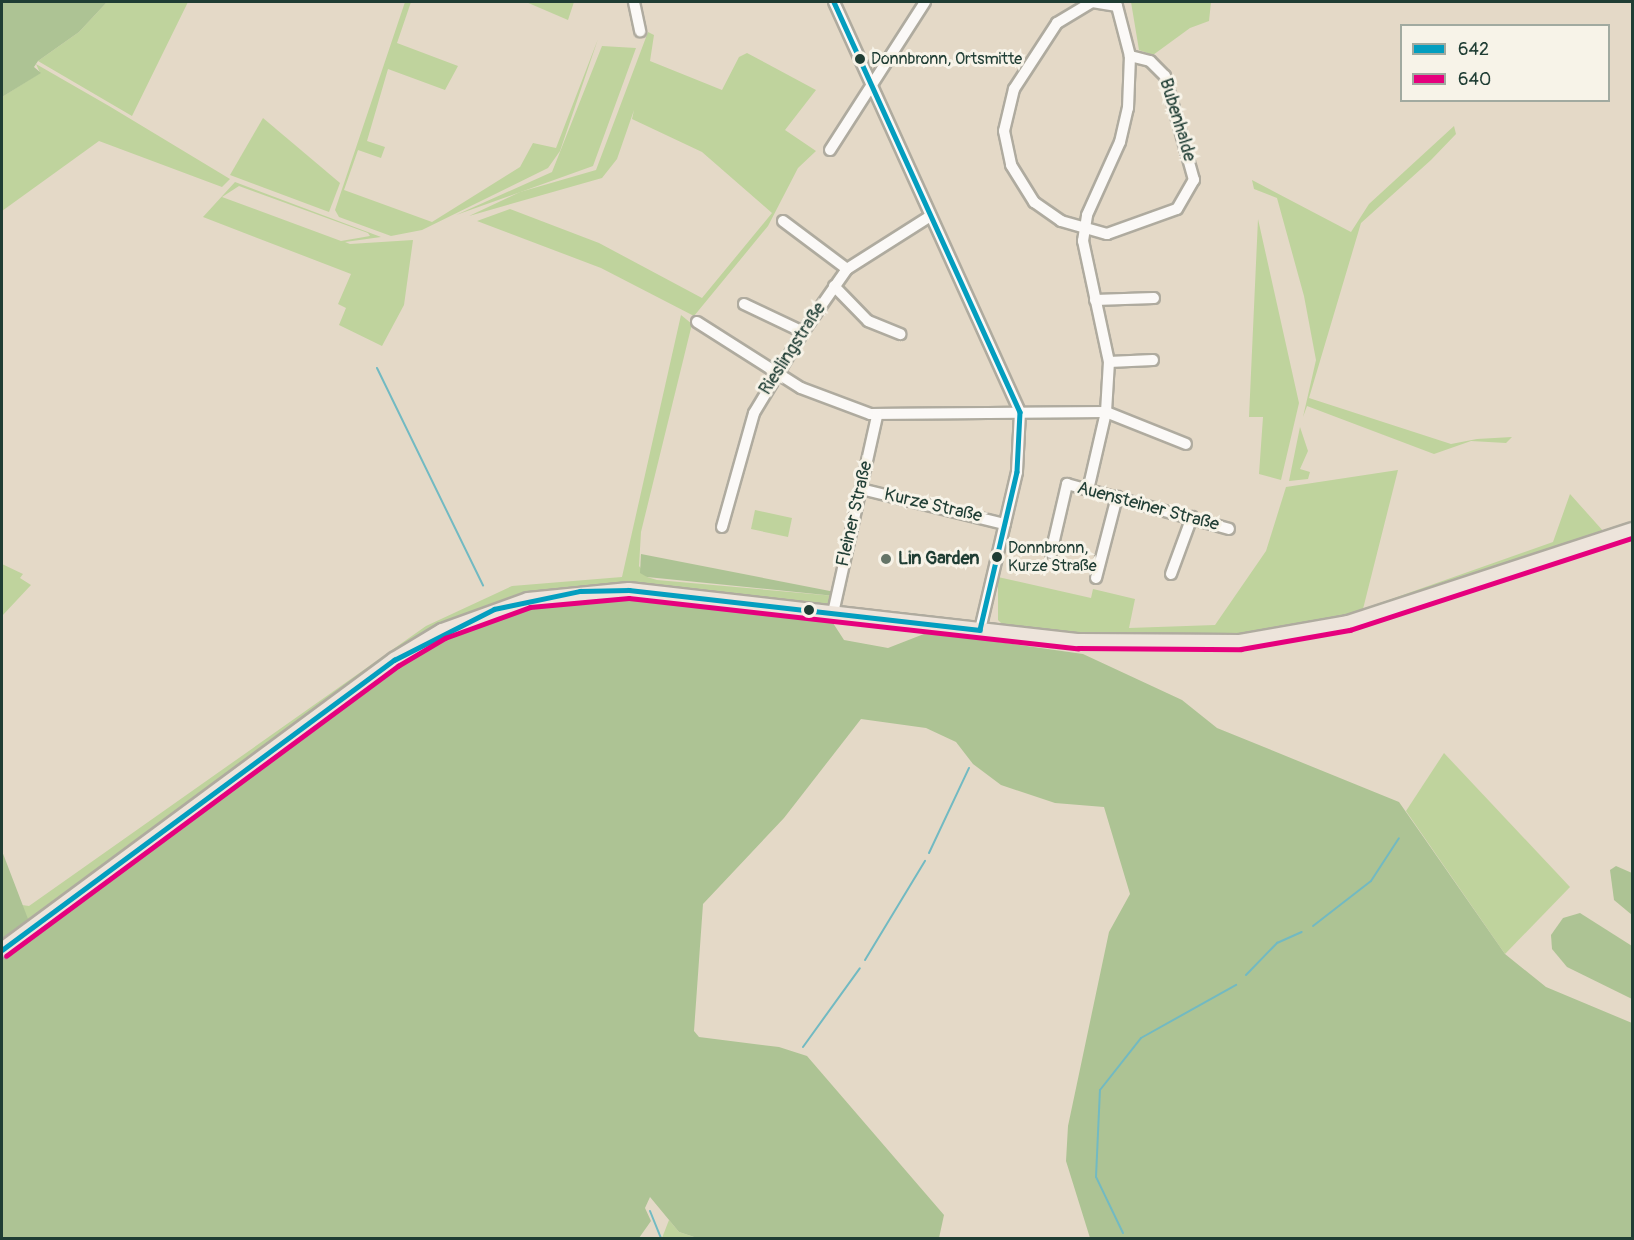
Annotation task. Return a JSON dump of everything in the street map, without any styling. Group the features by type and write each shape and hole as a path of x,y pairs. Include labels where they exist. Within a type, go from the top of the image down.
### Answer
{"main road":[{"path":"2,950 394,660 442,631 494,609 580,591 629,590 1120,645 1240,642 1348,624 1632,530"}],"street":[{"path":"634,2 640,31"},
{"path":"834,2 929,217 1020,412 1019,458 980,630"},
{"path":"830,150 870,81 926,2"},
{"name":"Bubenhalde","path":"1119,4 1092,2 1057,23 1019,79 1005,119 1007,155 1020,185 1047,213 1084,229 1125,232 1177,209 1193,186 1166,76 1150,61 1130,56"},
{"path":"1088,490 1106,412 1109,362 1083,255 1084,229 1123,132 1130,56 1119,4"},
{"name":"Rieslingstraße","path":"722,527 754,413 776,373 803,332 847,269 929,217"},
{"path":"783,221 847,269"},
{"path":"834,286 868,321 901,334"},
{"path":"1095,300 1154,298"},
{"path":"744,304 803,332"},
{"path":"697,322 776,373 833,403 877,416 1106,412 1186,444"},
{"path":"1109,362 1153,360"},
{"name":"Fleiner Straße","path":"832,613 877,416"},
{"name":"Auensteiner Straße","path":"1051,553 1068,484 1229,529"},
{"name":"Kurze Straße","path":"861,489 1005,524"},
{"path":"1096,578 1117,497"},
{"path":"1171,574 1192,517"}],"green space":[{"path":"2,2 107,2 79,32 38,61 34,67 41,73 2,97"},
{"path":"107,2 188,2 132,116 38,61 79,32"},
{"path":"405,2 411,2 397,43 458,66 445,90 388,69 367,141 385,147 381,158 358,150 344,190 432,222 520,167 533,143 556,148 598,39 560,151 548,168 422,230 391,236 339,217 335,210"},
{"path":"526,2 574,2 568,20"},
{"path":"1131,2 1211,2 1209,21 1190,28 1153,55 1139,50"},
{"path":"648,32 654,35 650,61 722,90 739,57 747,53 816,90 785,130 816,151 798,168 768,226 694,316 601,268 477,221 510,209 599,243 702,298 772,213 702,152 632,119 634,110 617,159 602,178 469,216 520,192 596,170"},
{"path":"602,46 636,48 593,166 456,215 552,172"},
{"path":"36,64 230,179 222,187 99,141 2,211 2,97 40,73"},
{"path":"263,118 340,183 329,212 230,175"},
{"path":"1454,126 1456,134 1431,160 1361,223 1309,398 1451,444 1477,439 1512,437 1506,443 1471,441 1434,454 1307,406 1303,417 1316,360 1304,296 1277,198 1254,189 1252,180 1351,232 1369,204"},
{"path":"235,182 381,237 345,242 350,244 413,240 404,305 382,346 339,325 346,308 338,304 351,274 203,217","holes":["239,186 368,233 370,236 341,241 222,197"]},
{"path":"1258,219 1299,403 1281,480 1259,474 1263,417 1249,417"},
{"path":"681,315 692,324 641,532 639,566 647,577 657,580 835,596 832,611 621,585 534,594 476,611 28,921 22,905 29,906 426,626 512,586 622,577"},
{"path":"1300,427 1308,451 1300,469 1310,472 1308,479 1289,481"},
{"path":"1398,470 1363,609 1553,542 1570,494 1604,532 1370,613 1262,635 1155,642 1006,628 998,620 998,577 1091,598 1093,589 1135,599 1129,628 1215,625 1266,551 1286,487"},
{"path":"755,510 792,518 788,537 751,529"},
{"path":"641,554 835,592 835,596 647,577 640,573"},
{"path":"2,564 23,574 20,578 31,585 2,616"},
{"path":"582,597 638,597 779,613 833,623 844,640 888,648 929,632 1083,654 1182,700 1217,728 1399,802 1505,954 1546,987 1632,1023 1632,1238 1090,1238 1066,1161 1068,1126 1109,932 1130,894 1104,807 1055,803 1001,785 973,764 956,742 926,728 861,719 784,818 703,904 694,1031 699,1037 779,1047 807,1056 944,1215 939,1238 697,1238 679,1232 650,1197 645,1208 651,1221 639,1238 2,1238 2,851 33,932 397,664 446,635 538,603"},
{"path":"1444,753 1570,887 1505,954 1406,811"},
{"path":"1616,866 1632,873 1632,915 1614,900 1610,870"},
{"path":"1580,913 1632,946 1632,999 1567,967 1552,949 1551,935 1563,918"},
{"path":"669,1220 679,1232 697,1238 662,1238"}],"waterway":[{"path":"377,368 483,585"},
{"path":"929,853 969,768"},
{"path":"1313,926 1371,881 1399,838"},
{"path":"865,960 925,861"},
{"path":"1246,975 1277,943 1302,932"},
{"path":"803,1047 860,968"},
{"path":"1123,1233 1096,1177 1100,1090 1141,1038 1236,985"},
{"path":"650,1211 661,1238"}],"transit line":[{"name":"642","path":"834,2 1020,412 1017,472 980,630"},
{"name":"640","path":"6,956 398,666 445,638 530,607 629,598 1078,648 1241,649 1350,630 1632,538"},
{"name":"642","path":"2,950 394,660 494,609 580,591 629,590 980,630"}],"place":[{"name":"Donnbronn, Ortsmitte","path":"860,59"},
{"name":"Donnbronn, Kurze Straße","path":"997,557"},
{"name":"Lin Garden","path":"886,559"}]}
